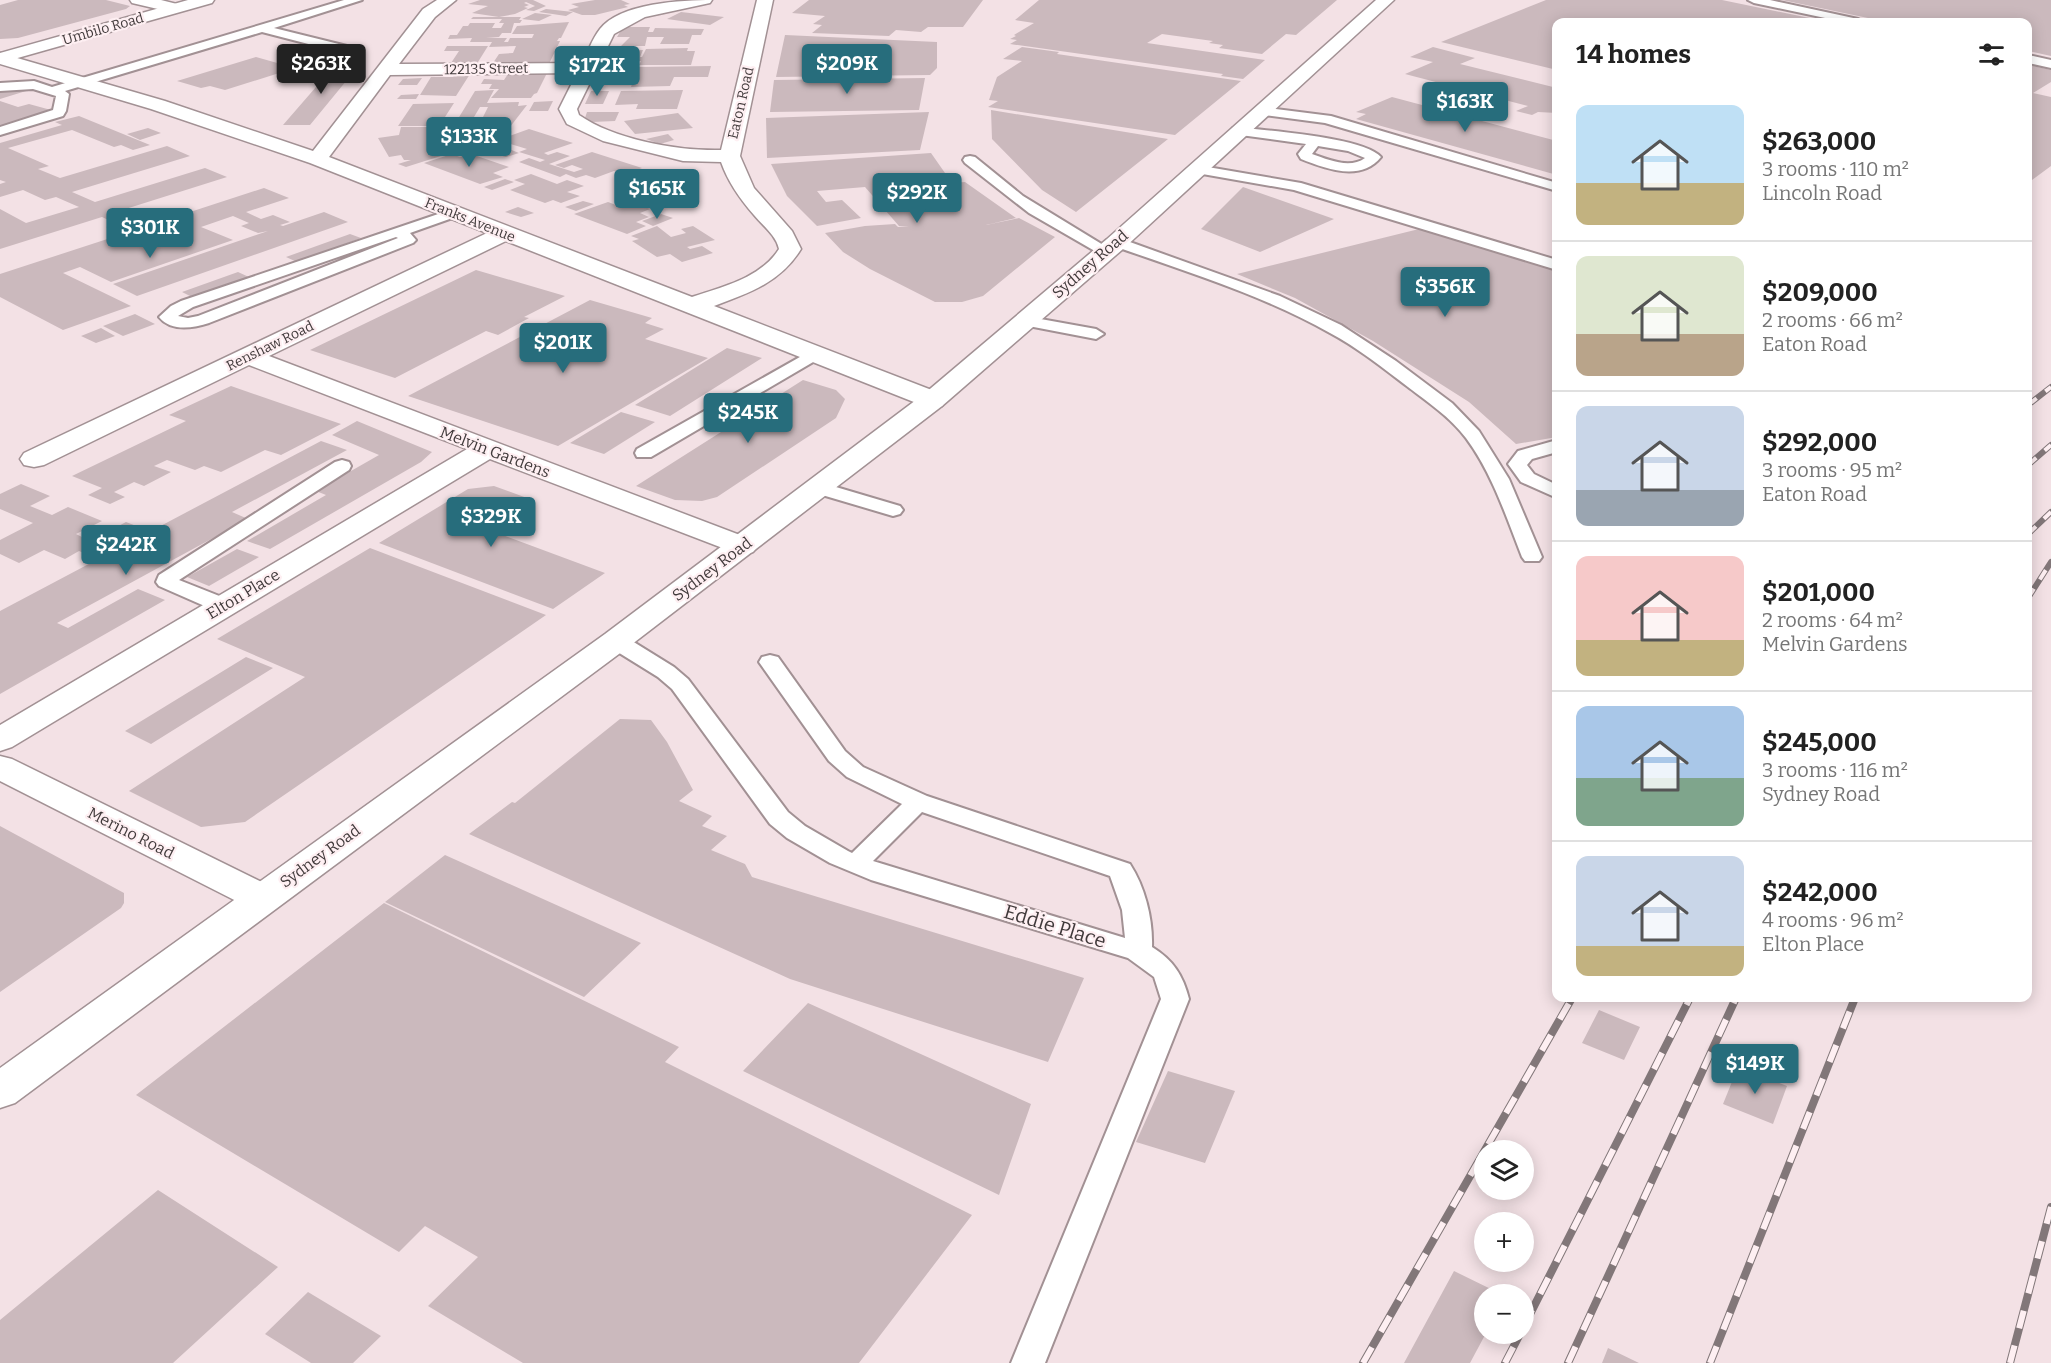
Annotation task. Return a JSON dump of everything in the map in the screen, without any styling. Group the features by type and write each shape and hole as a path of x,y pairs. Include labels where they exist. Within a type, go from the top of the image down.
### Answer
{"street":[{"path":"138,0 175,8"},
{"name":"Umbilo Road","path":"0,58 206,0"},
{"path":"317,159 429,13 448,0"},
{"path":"704,0 619,21 607,31 568,109 570,117 576,122 660,150 696,156 730,156"},
{"name":"Eaton Road","path":"690,306 768,274 783,263 790,249 785,236 767,217 734,171 730,156 765,0"},
{"name":"Sydney Road","path":"0,1091 616,641 933,400 1111,246 1386,0"},
{"name":"Franks Avenue","path":"0,58 158,105 317,159 933,400"},
{"name":"122135 Street","path":"384,70 588,68"},
{"name":"Renshaw Road","path":"34,459 505,233"},
{"name":"Melvin Gardens","path":"248,357 743,546"},
{"name":"Elton Place","path":"0,740 487,449"},
{"name":"Merino Road","path":"0,767 262,898"}],"lane":[{"path":"54,90 356,0"},
{"path":"1754,0 1839,18"},
{"path":"260,28 351,51"},
{"path":"2032,60 2051,64"},
{"path":"0,87 34,85 63,94 58,113 0,131"},
{"path":"1261,111 1326,119 1552,186"},
{"path":"1238,131 1314,142"},
{"path":"970,160 997,186 1031,209 1111,246 1229,283 1308,317 1363,346 1420,387 1472,432 1491,461 1504,487 1532,557"},
{"path":"1197,169 1306,189 1552,263"},
{"path":"397,232 407,237 408,240 209,317 182,323 167,317 188,304 397,232 453,213"},
{"path":"1024,321 1096,334"},
{"path":"644,453 814,354"},
{"path":"1552,447 1525,454 1517,464 1519,470 1527,477 1552,490"},
{"path":"224,606 166,582 166,579 342,466"},
{"path":"819,488 893,510"},
{"name":"Eddie Place","path":"616,641 666,672 680,684 762,798 779,818 796,832 880,874 1138,951 1162,966 1171,979 1175,999 1028,1363"},
{"path":"770,662 837,756 855,772 918,802 1121,870 1138,918 1140,929 1138,951"},
{"path":"856,864 918,802"}],"building":[{"path":"18,0 106,0 130,6 18,38 0,39 0,5"},
{"path":"480,0 533,0 546,6 534,11 526,10 535,6 526,2 524,3 529,5 524,7 528,8 515,14 499,17 472,13 488,6 468,4"},
{"path":"595,0 621,0 630,4 624,5 628,7 595,15 582,15 568,10 579,7 571,4"},
{"path":"809,0 983,0 963,27 928,27 921,32 896,30 889,36 812,33 822,25 813,24 825,16 792,13"},
{"path":"1039,0 1337,0 1296,35 1286,34 1262,54 1219,48 1223,45 1209,43 1213,41 1162,34 1147,43 1265,60 1243,79 1221,76 1223,74 1010,44 1017,40 1010,39 1016,36 1014,35 1034,23 1015,20"},
{"path":"1546,0 1722,0 1809,18 1552,18 1552,69 1441,42"},
{"path":"1782,0 2051,0 2051,56 2032,52 2032,18 1868,18"},
{"path":"546,9 573,12 566,16 539,12"},
{"path":"681,12 724,17 710,25 667,19"},
{"path":"535,13 552,15 539,21 522,19"},
{"path":"473,17 521,17 520,23 514,23 511,33 486,38 507,38 504,42 508,42 510,38 532,38 534,34 512,34 517,26 569,22 557,41 560,41 549,64 491,66 499,54 513,53 516,46 489,47 492,42 470,42 472,38 448,39 450,35 457,35 463,26 468,26 470,23 495,23 492,28 501,28 504,23 499,23 502,19 471,19"},
{"path":"623,27 650,27 648,32 653,32 655,28 704,29 701,35 692,35 689,44 660,44 664,37 647,37 645,46 621,46 630,37 617,37"},
{"path":"785,35 937,42 937,68 930,75 776,77"},
{"path":"447,46 488,46 478,62 492,62 490,65 449,66 459,51 444,51"},
{"path":"1022,47 1241,81 1175,135 988,107 998,101 989,100 997,77 1022,61 1003,59"},
{"path":"1433,47 1475,58 1460,64 1552,87 1552,113 1538,112 1532,115 1516,111 1528,106 1405,74 1433,62 1410,57"},
{"path":"688,48 687,51 695,51 691,65 639,65 641,61 626,61 627,57 624,61 605,61 610,51 643,50 640,57 642,57 646,49"},
{"path":"256,57 295,68 225,90 210,86 201,88 177,81"},
{"path":"634,63 629,72 637,72 639,67 711,66 708,77 674,77 670,86 631,87 634,78 629,78 628,81 595,82 603,64"},
{"path":"337,64 356,69 310,125 283,125 329,72 318,70"},
{"path":"2032,66 2051,70 2051,82 2033,93 2051,97 2051,166 2032,180"},
{"path":"547,73 537,93 531,98 491,98 499,89 489,89 492,84 481,84 484,79 504,80 508,74"},
{"path":"455,74 470,74 456,96 420,95 431,77 453,77"},
{"path":"422,78 417,85 398,85 403,79"},
{"path":"925,78 919,110 770,112 774,80"},
{"path":"12,87 26,91 0,99 0,90"},
{"path":"494,90 487,103 519,102 518,106 527,105 510,127 466,132 475,117 483,117 488,107 480,107 468,127 453,127 475,91"},
{"path":"683,90 677,109 636,109 638,104 615,105 621,91"},
{"path":"591,91 609,91 603,104 585,104"},
{"path":"419,94 416,99 397,99 401,95"},
{"path":"1392,97 1552,140 1552,174 1356,119 1366,114 1356,112"},
{"path":"0,101 18,107 29,104 51,110 0,127"},
{"path":"553,101 548,111 529,111 534,102"},
{"path":"454,103 445,117 435,118 430,126 398,126 413,104"},
{"path":"991,110 1168,139 1076,212 1042,190 992,139"},
{"path":"587,112 619,112 615,121 592,122 585,118"},
{"path":"929,112 920,150 767,158 766,118"},
{"path":"678,113 693,128 635,134 624,121"},
{"path":"79,116 150,145 133,150 121,145 114,147 72,130 8,148 49,166 38,169 60,178 167,146 190,156 72,192 95,202 205,168 227,177 116,212 132,219 142,215 156,222 120,234 106,227 117,224 102,217 0,249 0,209 26,223 79,207 56,197 45,200 23,190 0,197 0,184 6,182 0,180 0,143 62,125 55,122"},
{"path":"401,127 430,127 429,130 442,149 432,150 433,153 444,155 406,167 398,164 411,160 404,160 401,155 389,157 378,138 399,135"},
{"path":"148,128 161,133 140,140 127,134"},
{"path":"504,129 512,132 496,137 487,134"},
{"path":"529,129 573,143 544,153 548,155 557,152 570,156 549,164 574,172 583,169 572,165 564,168 555,165 592,152 642,168 623,175 614,171 595,178 586,175 576,178 566,174 560,177 519,162 529,158 540,162 545,160 519,152 527,149 507,143 499,146 490,143"},
{"path":"472,133 478,137 457,142 448,137"},
{"path":"668,134 674,140 660,144 646,139"},
{"path":"470,146 480,149 460,156 450,152"},
{"path":"509,149 519,153 506,157 495,154"},
{"path":"931,153 952,183 965,182 1016,218 986,225 1019,218 1055,237 983,296 962,302 935,302 870,269 843,252 825,233 865,226 895,224 898,227 909,226 899,226 865,187 817,191 826,202 842,200 861,218 817,226 787,196 771,164"},
{"path":"452,154 460,157 471,154 509,167 493,173 503,177 480,184 424,163"},
{"path":"531,174 557,184 567,180 584,186 567,192 580,196 561,203 553,200 545,203 510,190 525,184 514,180"},
{"path":"677,177 685,198 637,203 636,198 645,197 643,189 620,191 619,185"},
{"path":"505,179 514,182 492,190 484,187"},
{"path":"1243,187 1334,219 1260,252 1201,229"},
{"path":"264,188 289,198 246,212 261,219 273,215 290,222 280,225 283,226 324,212 348,222 137,296 113,284 268,231 258,233 241,226 249,223 233,216 201,227 233,240 111,282 80,267 63,273 131,306 63,330 0,297 0,274"},
{"path":"583,201 594,204 576,211 565,207"},
{"path":"627,201 650,209 640,213 649,217 636,222 646,226 627,234 574,214 608,202 616,205"},
{"path":"518,207 534,213 521,217 505,212"},
{"path":"661,214 673,218 653,226 642,221"},
{"path":"657,226 671,237 686,233 681,229 693,226 715,240 687,247 690,249 702,246 713,253 682,262 670,254 657,257 632,241 639,239 631,236"},
{"path":"1419,229 1552,269 1552,438 1516,444 1469,402 1373,341 1295,298 1237,274"},
{"path":"350,234 361,238 297,262 286,257"},
{"path":"476,270 565,296 524,317 529,318 498,335 486,331 395,378 310,350"},
{"path":"238,272 251,278 194,298 182,292"},
{"path":"590,300 652,318 645,323 664,329 645,339 708,358 558,446 408,396"},
{"path":"135,314 155,324 123,336 103,326"},
{"path":"101,328 115,336 96,343 81,336"},
{"path":"727,348 762,358 670,416 635,405"},
{"path":"803,380 836,390 845,399 836,418 717,497 702,501 675,500 636,486"},
{"path":"231,386 341,424 281,455 265,450 221,472 204,466 195,470 167,460 154,466 171,472 144,486 134,482 114,492 125,497 110,504 88,495 102,488 72,476 186,421 169,415"},
{"path":"621,412 655,422 604,454 570,443"},
{"path":"357,421 432,452 421,462 270,549 247,541 326,495 316,491 379,455 332,435"},
{"path":"321,441 347,450 232,512 248,519 57,623 68,628 138,589 165,600 0,694 0,611"},
{"path":"21,484 50,496 30,506 52,515 68,507 102,521 76,534 90,541 126,522 144,529 91,556 79,551 65,559 44,550 19,563 0,554 0,540 33,523 0,509 0,494"},
{"path":"494,486 535,501 489,530 605,573 553,609 379,543 468,489"},
{"path":"370,548 546,615 245,822 201,827 129,791 305,677 217,639"},
{"path":"237,549 259,557 209,586 187,577"},
{"path":"246,657 273,668 151,744 125,731"},
{"path":"620,719 651,720 667,742 693,790 679,801 712,816 702,826 727,836 711,850 745,864 752,877 1084,978 1048,1062 790,979 469,834 512,802 515,803"},
{"path":"0,826 124,893 124,903 121,908 0,992"},
{"path":"445,855 641,943 584,997 385,902"},
{"path":"384,903 679,1047 665,1062 972,1215 859,1363 523,1363 428,1306 478,1257 425,1226 399,1252 136,1095"},
{"path":"808,1003 1031,1104 999,1195 743,1071"},
{"path":"1599,1010 1640,1027 1624,1060 1582,1043"},
{"path":"1738,1067 1787,1086 1773,1124 1723,1104"},
{"path":"1168,1071 1235,1091 1205,1163 1136,1142"},
{"path":"158,1190 278,1267 173,1363 0,1363 0,1320"},
{"path":"1454,1271 1481,1284 1474,1284 1474,1344 1480,1344 1470,1363 1404,1363"},
{"path":"308,1292 381,1336 353,1363 311,1363 265,1334"},
{"path":"1608,1348 1639,1363 1602,1363"}],"railway":[{"path":"2032,402 2051,387"},
{"path":"2032,462 2051,445"},
{"path":"2032,530 2051,512"},
{"path":"2032,592 2051,562"},
{"path":"1363,1363 1570,1002"},
{"path":"1534,1306 1688,1002"},
{"path":"1568,1363 1734,1002"},
{"path":"1710,1363 1853,1002"},
{"path":"2010,1363 2051,1207"},
{"path":"1505,1363 1515,1344"}]}
